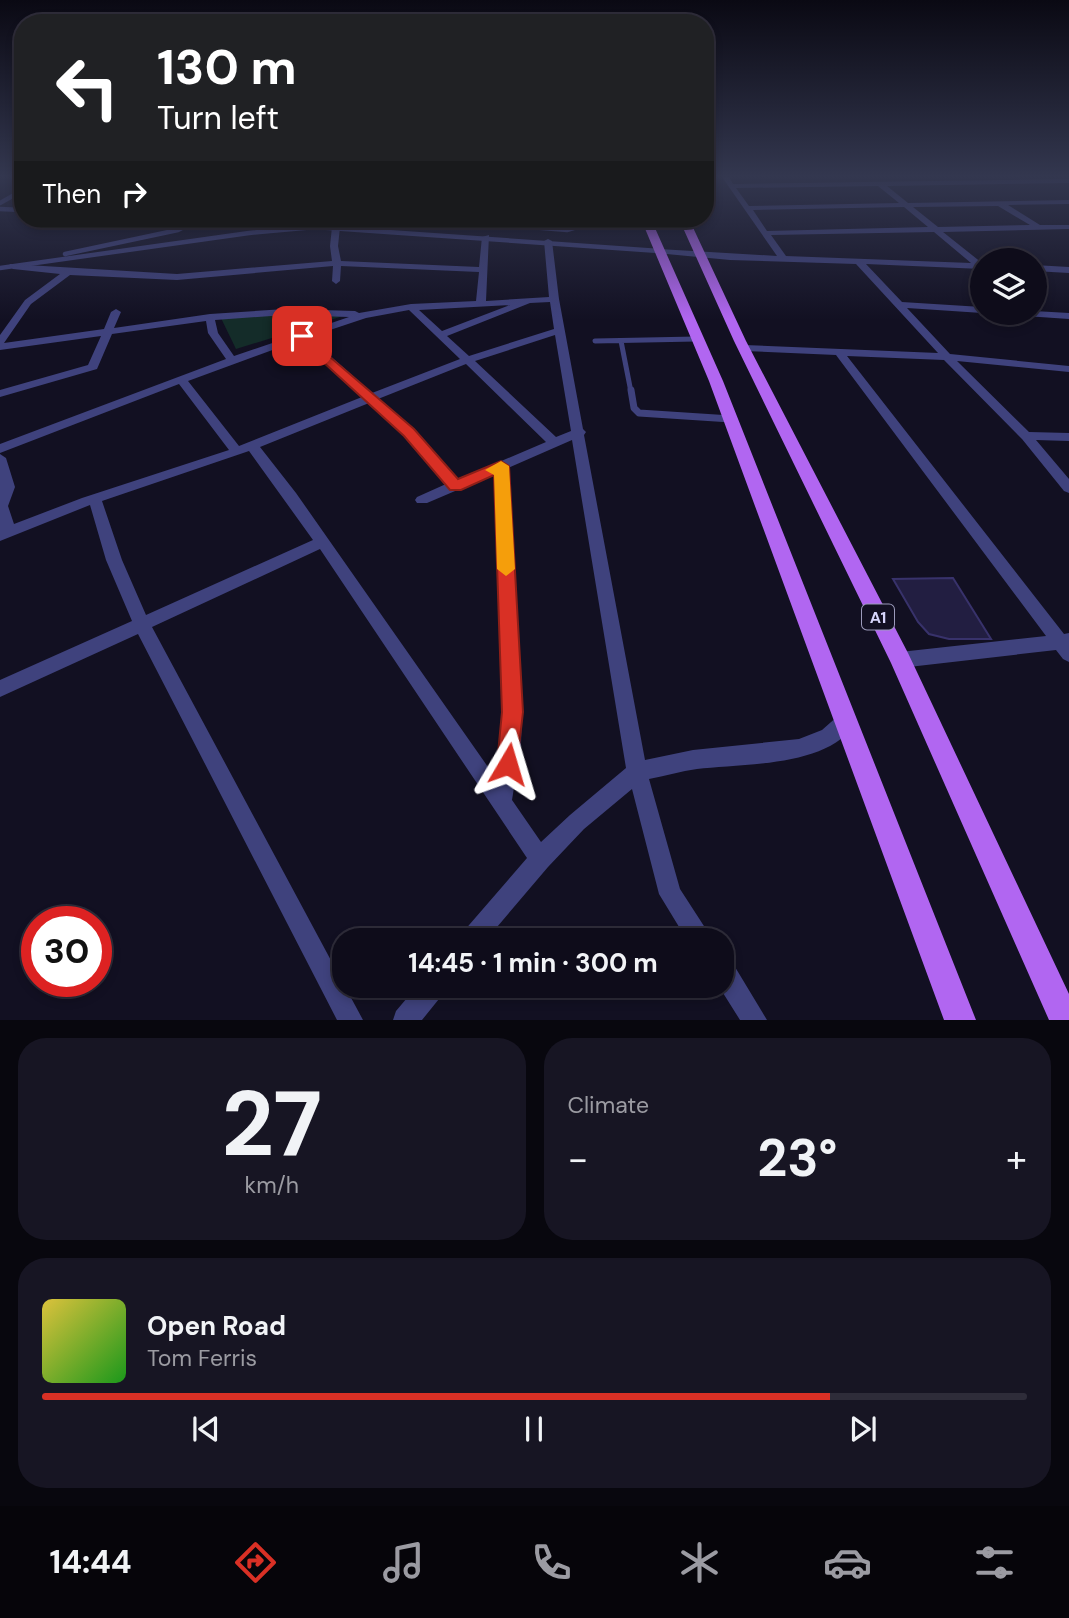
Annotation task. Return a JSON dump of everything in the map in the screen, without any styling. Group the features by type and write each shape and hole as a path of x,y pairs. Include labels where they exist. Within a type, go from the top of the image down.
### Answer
{"main road":[{"path":"650,228 731,419 960,1020"},
{"name":"A1","path":"688,228 744,348 900,660 1065,1020"}],"street":[{"path":"760,225 783,258"},
{"path":"931,225 970,257"},
{"path":"1034,225 1039,228"},
{"path":"766,233 1069,227"},
{"path":"336,228 336,281"},
{"path":"481,304 486,237"},
{"path":"548,242 554,299 580,432 637,772 670,894 693,928"},
{"path":"659,251 970,266"},
{"path":"858,261 947,357 1026,436 1069,488"},
{"path":"13,266 68,272 177,277 337,263 483,270"},
{"path":"1047,269 1069,270"},
{"path":"0,345 28,302 68,272"},
{"path":"0,449 232,360 364,315 411,307 554,299"},
{"path":"440,335 526,302"},
{"path":"898,305 970,309"},
{"path":"411,307 555,443"},
{"path":"0,394 93,367 110,332 116,312"},
{"path":"0,345 210,317 285,312 364,315"},
{"path":"1047,314 1069,316"},
{"path":"210,317 213,333 232,360"},
{"path":"0,458 8,487 1,506 5,534 244,448 466,361 561,330"},
{"path":"302,336 409,433 455,486"},
{"path":"744,348 947,357 1069,369"},
{"path":"839,352 1066,645"},
{"path":"181,380 244,448 322,542 540,859"},
{"path":"422,500 580,432"},
{"path":"1026,436 1069,437"},
{"path":"501,466 513,712 512,745 501,802"},
{"path":"95,500 114,560 142,625 351,1020"},
{"path":"0,689 322,542"},
{"path":"900,660 1066,645"},
{"path":"481,928 540,859 577,822 637,772 693,760 799,749 829,737 846,720"},
{"path":"734,988 755,1020"},
{"path":"405,1020 423,998"}],"lane":[{"path":"13,266 182,228"},
{"path":"0,268 259,232 336,228 659,251"},
{"path":"542,228 574,228"},
{"path":"595,341 696,339"},
{"path":"621,341 634,408 639,413 651,416 731,419"}],"green space":[{"path":"220,316 343,316 236,349"}],"building":[{"path":"953,578 991,639 949,639 929,634 918,622 893,579"}],"slow traffic":[{"path":"492,470 501,466 506,569"}],"route":[{"path":"302,336 409,433 455,486 501,466 513,712 512,745 508,764"}]}
